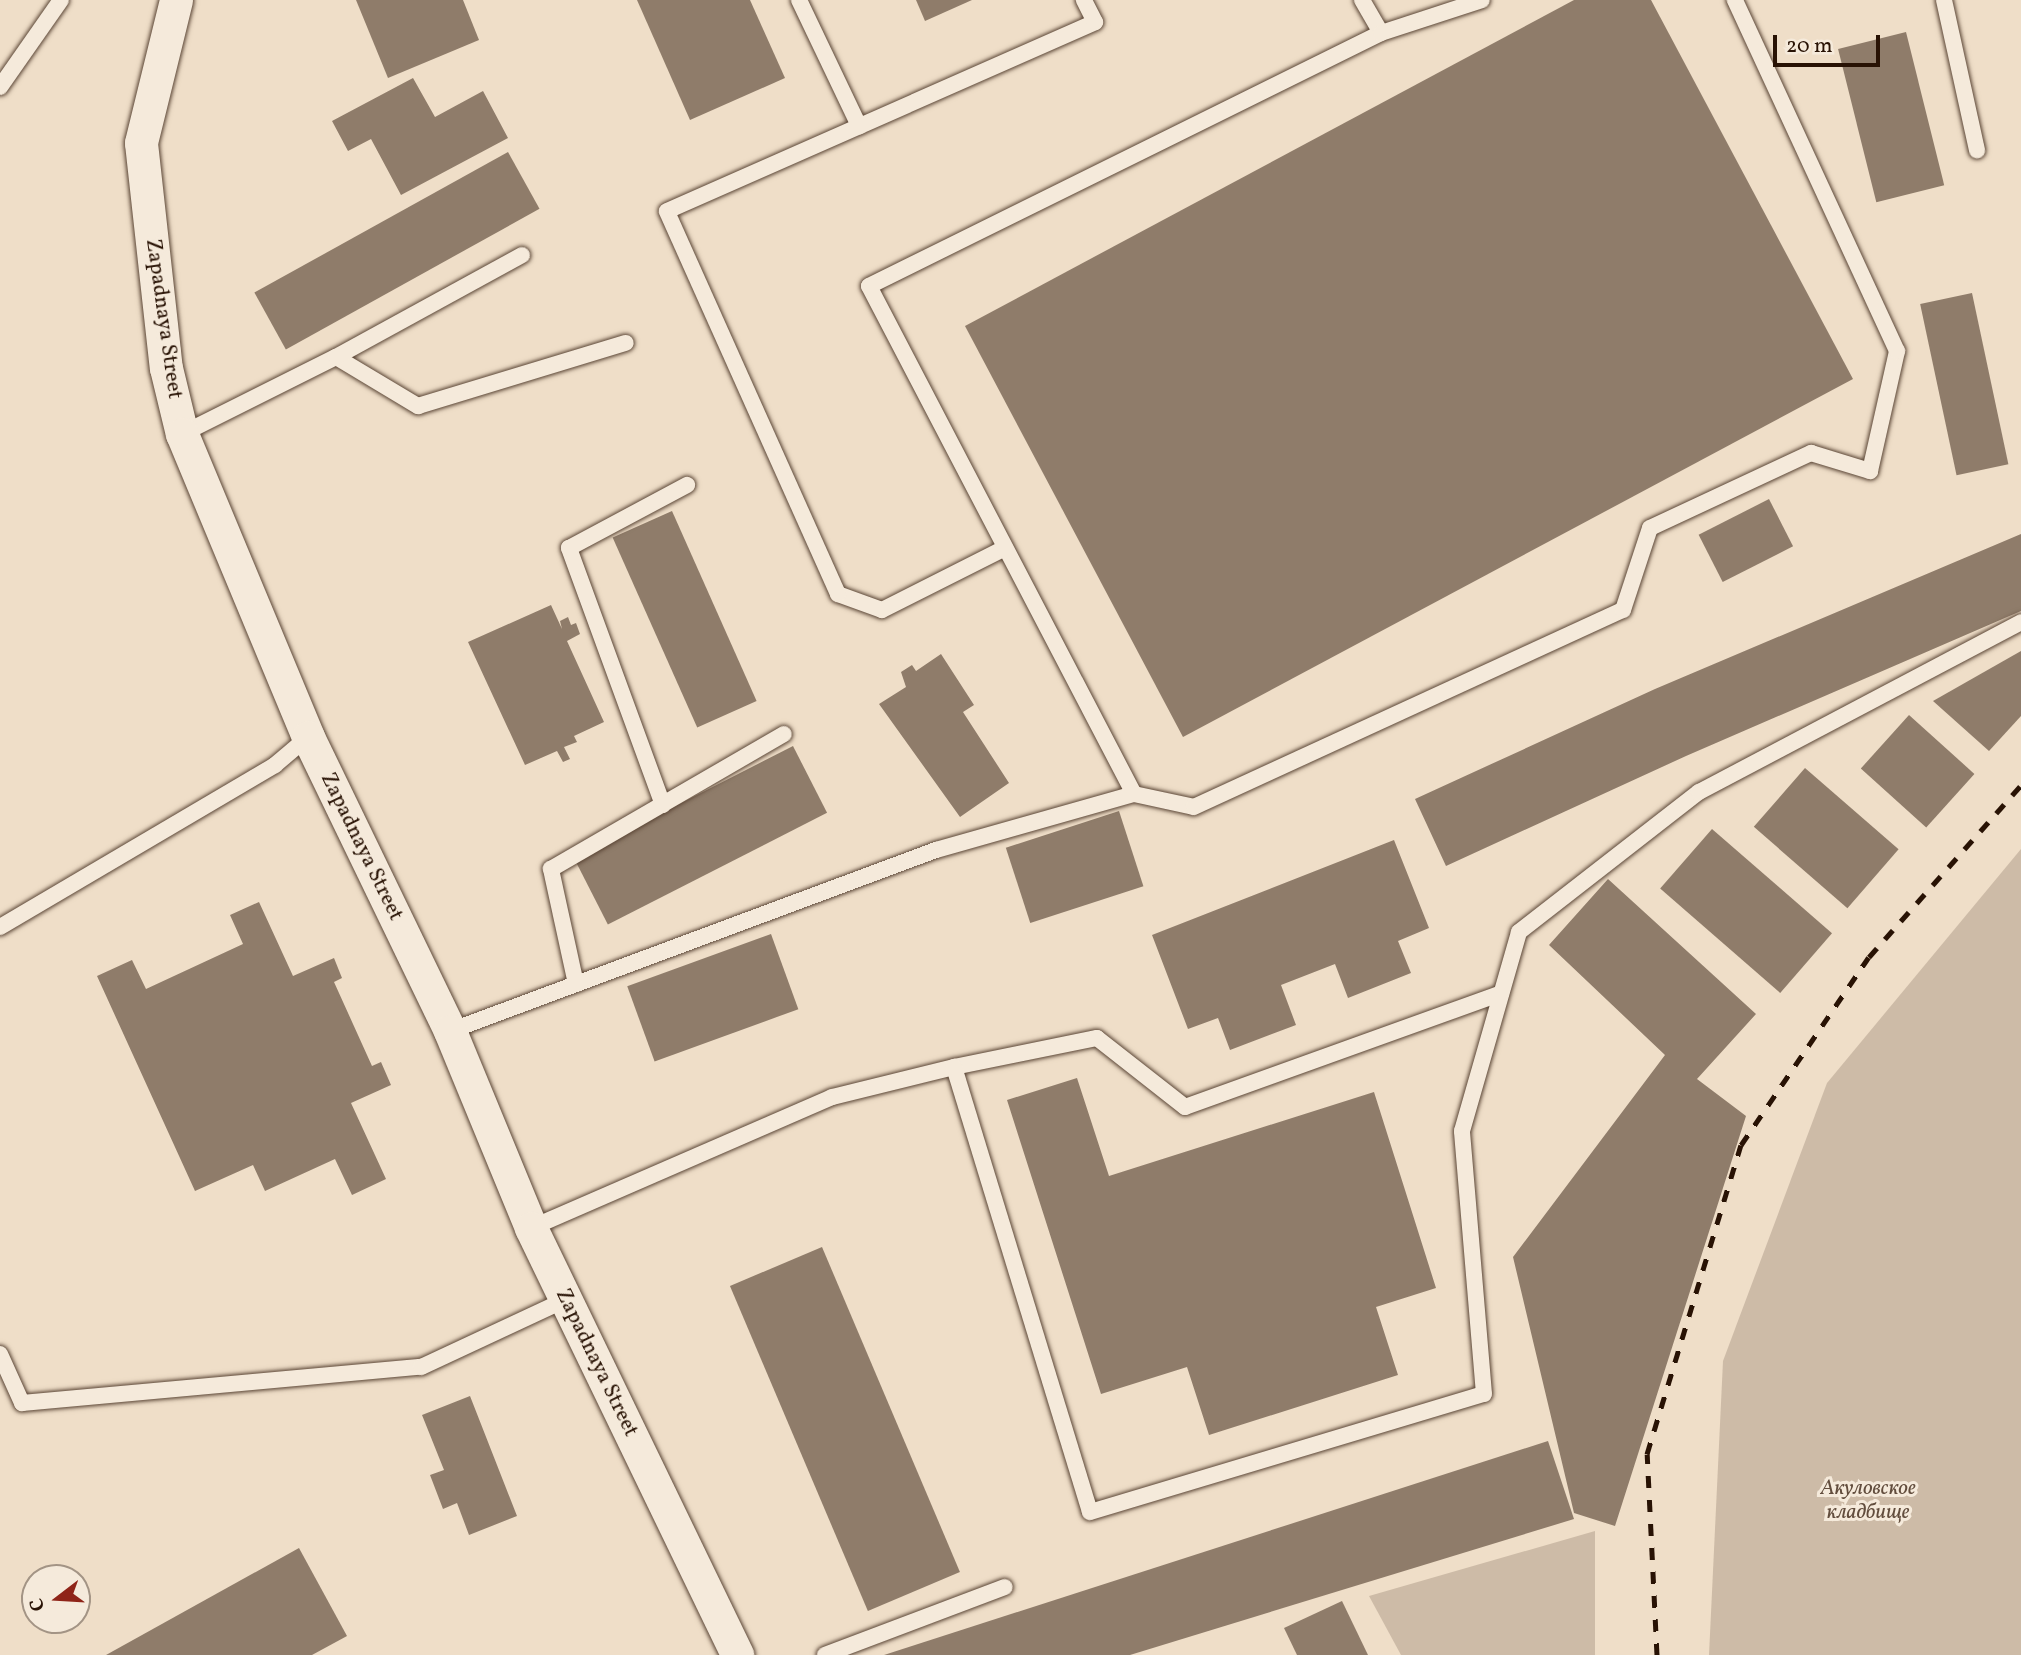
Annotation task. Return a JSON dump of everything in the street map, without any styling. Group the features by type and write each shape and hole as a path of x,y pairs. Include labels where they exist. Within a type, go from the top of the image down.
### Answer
{"street":[{"name":"Zapadnaya Street","path":"176,0 141,143 166,368 182,433 308,737 450,1031 531,1228 737,1655"}],"lane":[{"path":"0,87 61,0"},
{"path":"799,0 859,126"},
{"path":"1005,548 882,610 838,594 667,211 1095,22 1084,0"},
{"path":"1362,0 1381,33"},
{"path":"1134,794 869,286 1381,33 1482,0"},
{"path":"450,1031 936,850 1134,794 1194,807 1623,610 1650,528 1811,453 1870,471 1897,351 1735,0"},
{"path":"1944,0 1977,150"},
{"path":"182,433 336,357 522,255"},
{"path":"336,357 418,406 626,343"},
{"path":"663,805 569,548 687,485"},
{"path":"954,1067 1090,1512 1484,1394 1462,1131 1519,932 1699,792 2021,622"},
{"path":"576,984 551,869 784,734"},
{"path":"0,927 275,765 308,737"},
{"path":"531,1228 832,1097 954,1067 1097,1038 1185,1107 1501,993"},
{"path":"0,1354 22,1404 421,1367 565,1300"},
{"path":"825,1655 1005,1587"}],"green space":[{"name":"Акуловское кладбище","path":"2021,849 2021,1655 1709,1655 1723,1361 1827,1083"},
{"path":"1595,1531 1595,1655 1401,1655 1369,1596"}],"building":[{"path":"356,0 463,0 479,40 388,78"},
{"path":"637,0 750,0 785,78 690,120"},
{"path":"916,0 972,0 925,21"},
{"path":"1574,0 1651,0 1853,379 1183,737 965,326"},
{"path":"1906,32 1944,185 1876,202 1838,49"},
{"path":"413,78 435,117 483,91 508,138 401,195 371,139 348,151 332,121"},
{"path":"508,152 540,209 286,349 254,293"},
{"path":"1972,293 2008,464 1957,475 1920,304"},
{"path":"1769,499 1793,546 1723,582 1699,535"},
{"path":"672,511 757,701 697,727 613,537"},
{"path":"2021,534 2021,611 1686,756 1446,866 1415,799 1655,689"},
{"path":"551,605 562,629 560,621 568,617 571,625 576,623 580,634 567,641 604,722 574,736 577,742 564,747 570,759 563,762 557,751 525,765 468,642"},
{"path":"2021,651 2021,716 1989,751 1933,701"},
{"path":"941,654 974,705 963,712 1009,783 960,817 879,704 906,687 901,672 912,665 916,671"},
{"path":"1909,715 1974,774 1926,827 1861,769"},
{"path":"793,746 827,813 608,925 574,858"},
{"path":"1805,768 1899,849 1847,908 1754,827"},
{"path":"1119,811 1143,886 1030,923 1006,848"},
{"path":"1712,829 1832,933 1780,993 1660,889"},
{"path":"1394,840 1429,928 1398,941 1411,973 1348,998 1335,964 1281,985 1296,1025 1230,1050 1218,1018 1188,1029 1152,935"},
{"path":"1608,879 1756,1014 1697,1079 1746,1116 1615,1526 1574,1513 1513,1257 1665,1055 1549,945"},
{"path":"259,902 293,976 334,958 342,978 334,982 372,1066 381,1062 391,1085 351,1103 386,1179 352,1195 335,1159 265,1191 253,1165 195,1191 97,976 132,960 146,989 243,944 230,915"},
{"path":"771,934 798,1009 655,1062 627,986"},
{"path":"1077,1078 1109,1176 1374,1092 1436,1288 1376,1307 1398,1375 1209,1435 1187,1367 1101,1394 1007,1100"},
{"path":"822,1247 960,1572 868,1611 730,1286"},
{"path":"470,1396 517,1516 469,1535 457,1503 443,1509 430,1475 444,1470 422,1415"},
{"path":"1548,1441 1574,1519 1130,1655 884,1655"},
{"path":"299,1548 347,1636 312,1655 106,1655"},
{"path":"1342,1601 1368,1655 1297,1655 1284,1628"}],"railway":[{"path":"1657,1655 1647,1454 1741,1145 1869,957 2021,785"}]}
